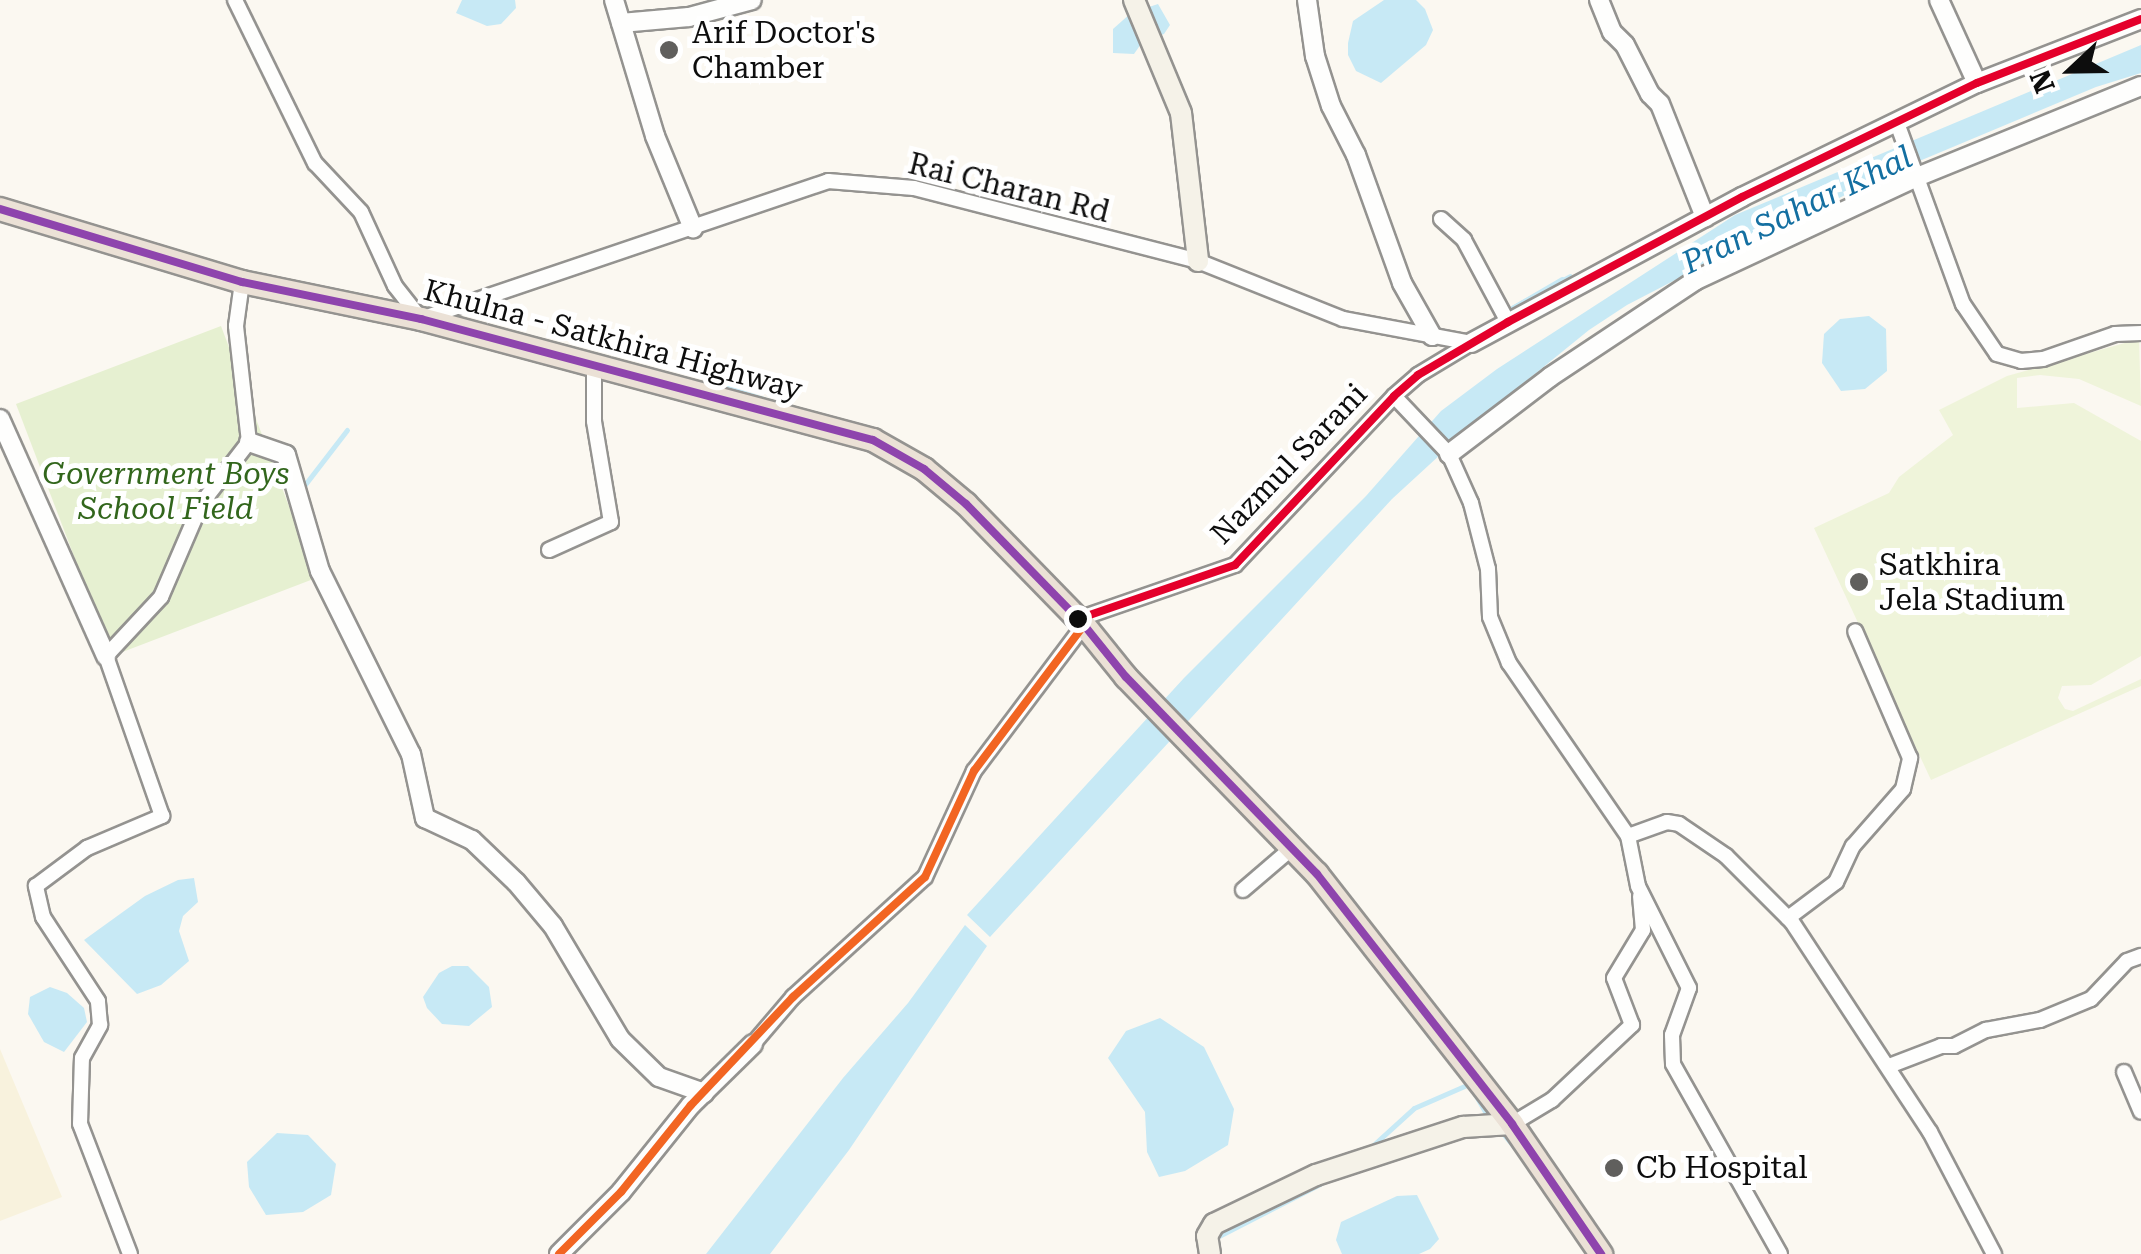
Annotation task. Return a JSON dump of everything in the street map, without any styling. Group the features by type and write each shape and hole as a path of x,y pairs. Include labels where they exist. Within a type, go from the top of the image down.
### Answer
{"highway":[{"name":"Khulna - Satkhira Highway","path":"0,208 242,282 421,319 874,440 924,469 966,504 1081,622 1126,677 1292,848 1512,1124 1601,1254"}],"main road":[{"path":"1134,0 1181,113 1198,261"},
{"path":"1210,1254 1206,1236 1214,1224 1316,1175 1463,1126 1512,1124"}],"street":[{"path":"234,0 315,164 361,212 395,286 421,319"},
{"path":"614,0 655,136 693,228"},
{"path":"621,24 689,16 752,0"},
{"path":"1307,0 1315,56 1331,106 1356,154 1402,283 1432,336"},
{"path":"1599,0 1612,32 1625,46 1650,94 1660,104 1705,218"},
{"path":"1939,0 1977,83"},
{"path":"1471,343 1705,218 1977,83 2141,19"},
{"path":"1448,454 1550,377 1696,280 1917,178 2141,86"},
{"path":"1897,123 1963,304 1997,354 2021,361 2042,359 2116,334 2141,334"},
{"name":"Rai Charan Rd","path":"421,319 828,181 914,188 1198,261 1343,319 1471,343"},
{"path":"1441,219 1464,240 1508,322"},
{"path":"106,656 160,596 201,504 250,442 236,326 242,282"},
{"name":"Nazmul Sarani","path":"1081,622 1235,565 1394,396 1418,375 1471,343"},
{"path":"550,550 611,522 594,421 594,367"},
{"path":"1394,396 1448,454 1472,503 1488,570 1490,617 1509,662 1628,836 1638,886 1642,930 1614,978 1632,1025 1552,1100 1512,1124"},
{"path":"0,420 106,656 162,816 86,848 36,886 44,917 98,1001 100,1025 82,1058 80,1124 130,1254"},
{"path":"250,442 286,455 320,571 411,754 425,818 472,840 516,882 553,926 620,1038 658,1076 704,1093"},
{"path":"560,1254 621,1192 704,1093 792,998 925,877 974,770 1081,622"},
{"path":"1788,918 1836,882 1852,846 1903,789 1910,758 1855,630"},
{"path":"1628,836 1667,822 1679,824 1726,856 1788,918 1930,1132 1994,1254"},
{"path":"1243,890 1292,848"},
{"path":"1638,886 1690,988 1672,1035 1673,1064 1780,1254"},
{"path":"1889,1066 1924,1052 1954,1046 1986,1030 2040,1020 2091,999 2126,961 2141,956"},
{"path":"2124,1072 2141,1112"}],"shaded area":[{"path":"0,1049 62,1197 0,1221"}],"green space":[{"name":"Government Boys School Field","path":"221,326 316,578 112,656 16,404"},
{"path":"2139,339 2141,406 2079,379 2040,375 2017,378 2017,408 2074,403 2141,441 2141,656 2091,685 2062,686 2058,698 2065,709 2073,711 2141,679 2141,686 1931,780 1814,528 1889,493 1899,477 1953,435 1939,410 2007,376"}],"water":[{"path":"462,0 515,0 516,8 501,24 487,26 456,13"},
{"path":"1384,0 1416,0 1425,9 1433,30 1426,45 1381,83 1356,71 1348,55 1348,43 1353,21"},
{"path":"1158,4 1170,25 1164,34 1141,44 1134,54 1113,53 1113,29 1131,13"},
{"name":"Pran Sahar Khal","path":"2141,45 2141,73 2096,87 1886,175 1627,305 1589,330 1478,420 1392,499 990,937 967,915 1184,678 1366,496 1441,411 1497,369 1735,215"},
{"path":"1869,316 1886,329 1887,371 1865,389 1841,391 1822,363 1824,334 1840,319"},
{"path":"194,878 198,902 183,916 179,931 189,961 161,985 137,994 84,940 145,896 178,880"},
{"path":"965,925 987,946 849,1150 770,1254 706,1254 843,1078 908,1003"},
{"path":"452,966 468,966 489,987 492,1007 469,1026 442,1024 427,1008 423,997 439,973"},
{"path":"50,987 67,993 84,1008 87,1022 64,1052 44,1042 28,1014 30,997"},
{"path":"1160,1018 1204,1047 1234,1109 1228,1145 1185,1171 1159,1177 1147,1152 1145,1112 1108,1058 1126,1031"},
{"path":"277,1133 308,1135 336,1164 331,1195 303,1212 266,1215 249,1187 247,1162"},
{"path":"1417,1195 1439,1239 1430,1249 1419,1254 1342,1254 1336,1240 1341,1222 1397,1196"}],"waterway":[{"path":"1562,279 1512,308 1570,276"},
{"path":"715,384 780,404"},
{"path":"300,491 347,430"},
{"path":"1461,466 1473,492"},
{"path":"1569,738 1622,816"},
{"path":"1417,1019 1434,1042"},
{"path":"1370,1148 1414,1108 1469,1084"},
{"path":"1472,1089 1489,1118"},
{"path":"1500,1130 1515,1148"},
{"path":"1215,1238 1320,1184"}],"transit line":[{"path":"1078,619 1235,565 1394,396 1418,375 1508,322 1742,197 1977,83 2141,19"},
{"path":"0,209 242,282 421,319 873,440 924,469 966,504 1084,625 1126,677 1317,874 1512,1124 1601,1254"},
{"path":"559,1254 621,1192 691,1105 793,997 925,877 974,771 1084,625"}],"place":[{"name":"Arif Doctor's Chamber","path":"669,50"},
{"name":"Satkhira Jela Stadium","path":"1859,582"},
{"name":"Cb Hospital","path":"1614,1168"}]}
